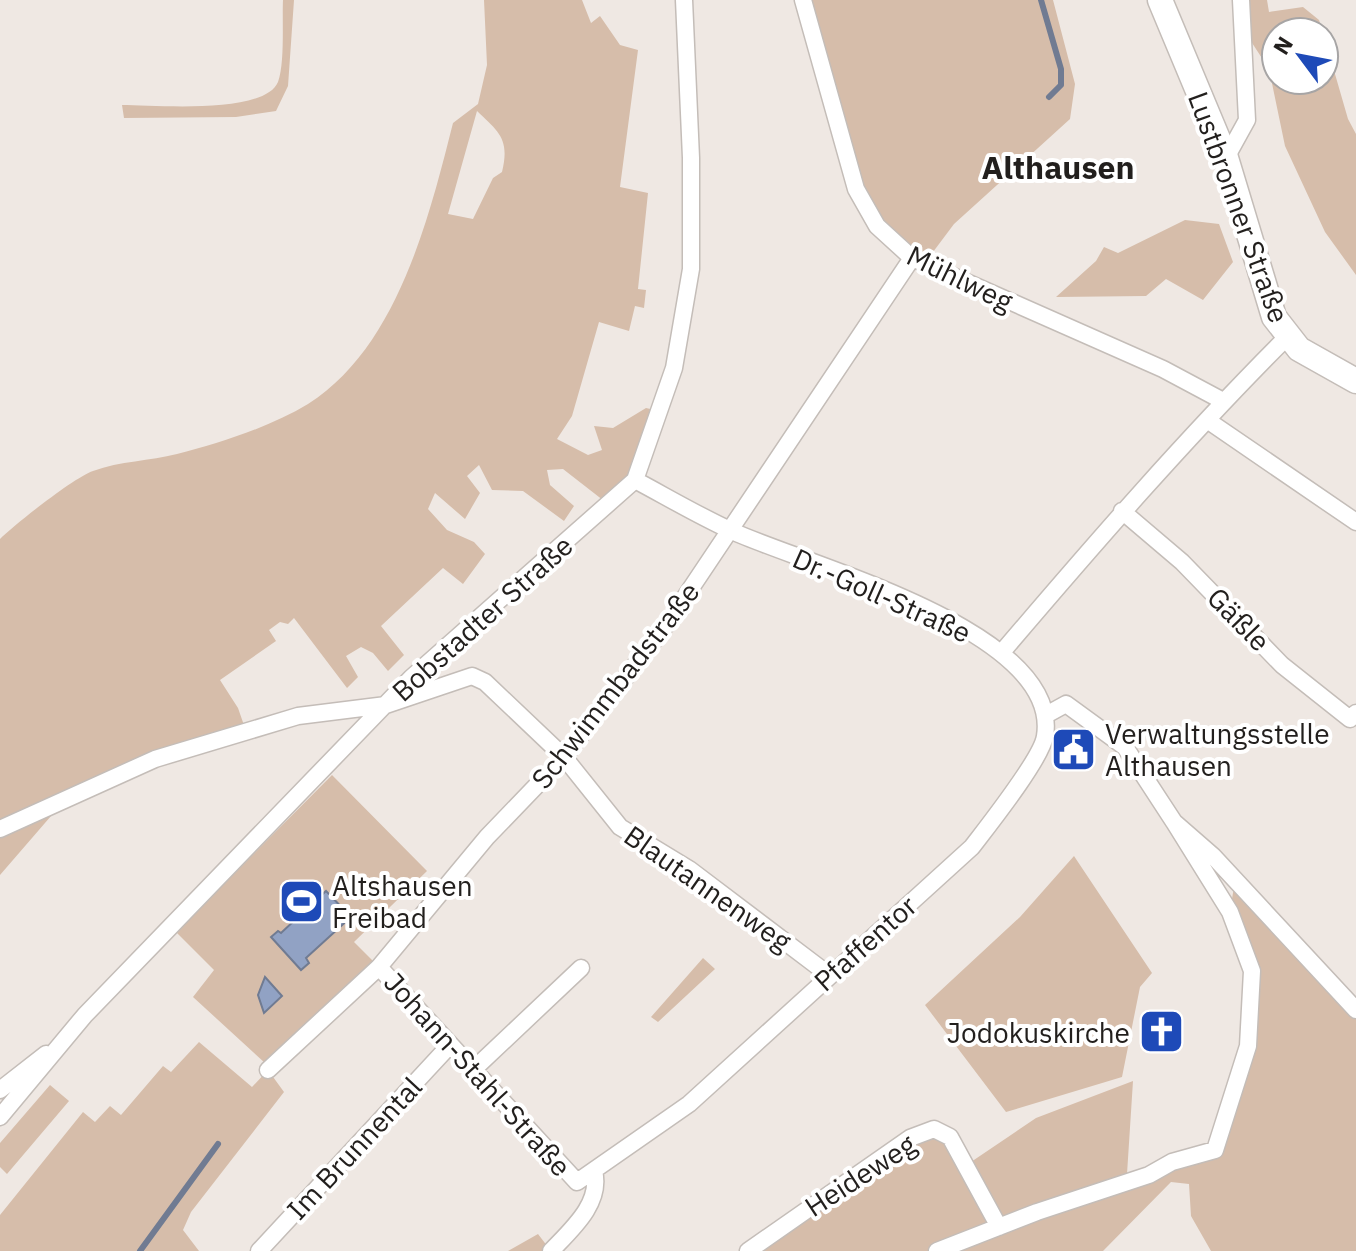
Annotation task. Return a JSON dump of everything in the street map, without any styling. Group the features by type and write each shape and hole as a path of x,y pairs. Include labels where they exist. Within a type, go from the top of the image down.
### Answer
{"street":[{"name":"Bobstadter Straße","path":"0,1117 69,1036 411,678 635,480 674,368 691,269 691,158 684,0"},
{"name":"Mühlweg","path":"803,0 856,189 877,226 912,258 1163,369 1223,401"},
{"name":"Lustbronner Straße","path":"1160,0 1226,158 1274,317 1299,349 1356,381"},
{"path":"1226,158 1247,120 1241,0"},
{"name":"Schwimmbadstraße","path":"268,1070 379,967 487,837 564,757 667,624 732,531 912,258"},
{"name":"Dr.-Goll-Straße","path":"635,480 732,531 928,608 1003,651 1122,511 1223,401 1287,337"},
{"path":"1207,420 1356,522"},
{"name":"Gäßle","path":"1122,511 1182,562 1282,665 1350,719 1356,713"},
{"path":"937,1251 1149,1175 1172,1162 1215,1150 1248,1046 1252,971 1230,912 1125,747 1066,704 1046,715 1023,672 1003,651"},
{"name":"Blautannenweg","path":"386,705 472,676 485,682 564,757 620,827 689,869 829,975"},
{"path":"0,829 155,759 298,716 386,705"},
{"name":"Pfaffentor","path":"577,1182 689,1104 972,847 1007,802 1045,739 1046,715"},
{"path":"1174,822 1213,856 1356,1010"},
{"name":"Johann-Stahl-Straße","path":"379,967 577,1182"},
{"path":"474,1069 581,968"},
{"path":"0,1090 69,1036"},
{"name":"Im Brunnental","path":"259,1251 450,1045"},
{"name":"Heideweg","path":"748,1251 910,1138 934,1129 950,1137 999,1227"},
{"path":"551,1251 582,1218 597,1184 594,1171"}],"shaded area":[{"path":"283,0 294,0 288,86 276,111 236,117 124,118 122,105 231,104 252,100 269,92 278,82 280,74"},
{"path":"484,0 582,0 591,23 600,16 620,45 638,50 620,187 648,193 638,289 646,290 644,308 635,306 629,331 599,322 572,416 557,439 588,455 602,450 594,426 613,428 646,408 659,411 635,480 608,504 563,469 547,470 550,485 574,506 564,521 523,491 492,490 479,465 467,476 480,493 465,519 435,493 428,509 447,530 474,542 485,554 463,584 443,568 381,626 404,655 388,671 373,653 361,647 346,656 358,677 347,688 294,618 288,624 280,622 269,630 276,641 220,680 238,708 246,731 64,801 0,875 0,539 31,512 84,475 114,465 177,454 244,434 308,404 339,380 365,350 387,316 405,278 433,199 453,123 478,104 487,65","holes":["477,111 497,131 505,152 502,172 493,178 473,219 448,214"]},
{"path":"803,0 1053,0 1075,84 1070,119 954,224 924,264 863,205"},
{"path":"1241,0 1267,0 1269,12 1303,7 1314,16 1260,16 1260,55 1243,29"},
{"path":"1340,91 1356,134 1356,275 1325,232 1285,146 1275,96 1340,96"},
{"path":"1185,220 1219,224 1233,262 1203,300 1166,279 1146,296 1056,297 1096,261 1104,247 1118,253"},
{"name":"Altshausen Freibad","path":"332,775 427,871 354,942 374,962 265,1063 193,997 214,970 176,932"},
{"path":"1074,856 1152,973 1140,987 1122,1077 1006,1112 925,1005 1020,917"},
{"path":"1235,880 1356,1010 1356,1251 1211,1251 1191,1216 1189,1184 1171,1182 1103,1251 748,1251 910,1138 950,1137 999,1227 1215,1150 1248,1046 1252,971 1230,912"},
{"path":"703,958 715,969 658,1022 651,1017"},
{"path":"199,1042 252,1087 268,1070 284,1092 191,1212 183,1230 199,1251 0,1251 0,1215 83,1112 95,1122 110,1106 121,1115 163,1066 171,1072"},
{"path":"1133,1081 1127,1174 1001,1222 968,1164 1036,1118"},
{"path":"50,1085 69,1101 7,1174 0,1167 0,1143"},
{"path":"538,1234 551,1251 508,1251"}],"water":[{"path":"326,891 351,917 306,958 309,963 301,970 271,937 278,931 281,933"},
{"path":"265,977 282,996 264,1013 258,995"}],"waterway":[{"path":"1041,0 1061,69 1061,85 1049,97"},
{"path":"140,1251 218,1144"}],"place":[{"name":"Verwaltungsstelle Althausen","path":"1074,749"},
{"name":"Altshausen Freibad","path":"301,901"},
{"name":"Jodokuskirche","path":"1161,1032"}],"district":[{"name":"Althausen","path":"1058,167"}]}
